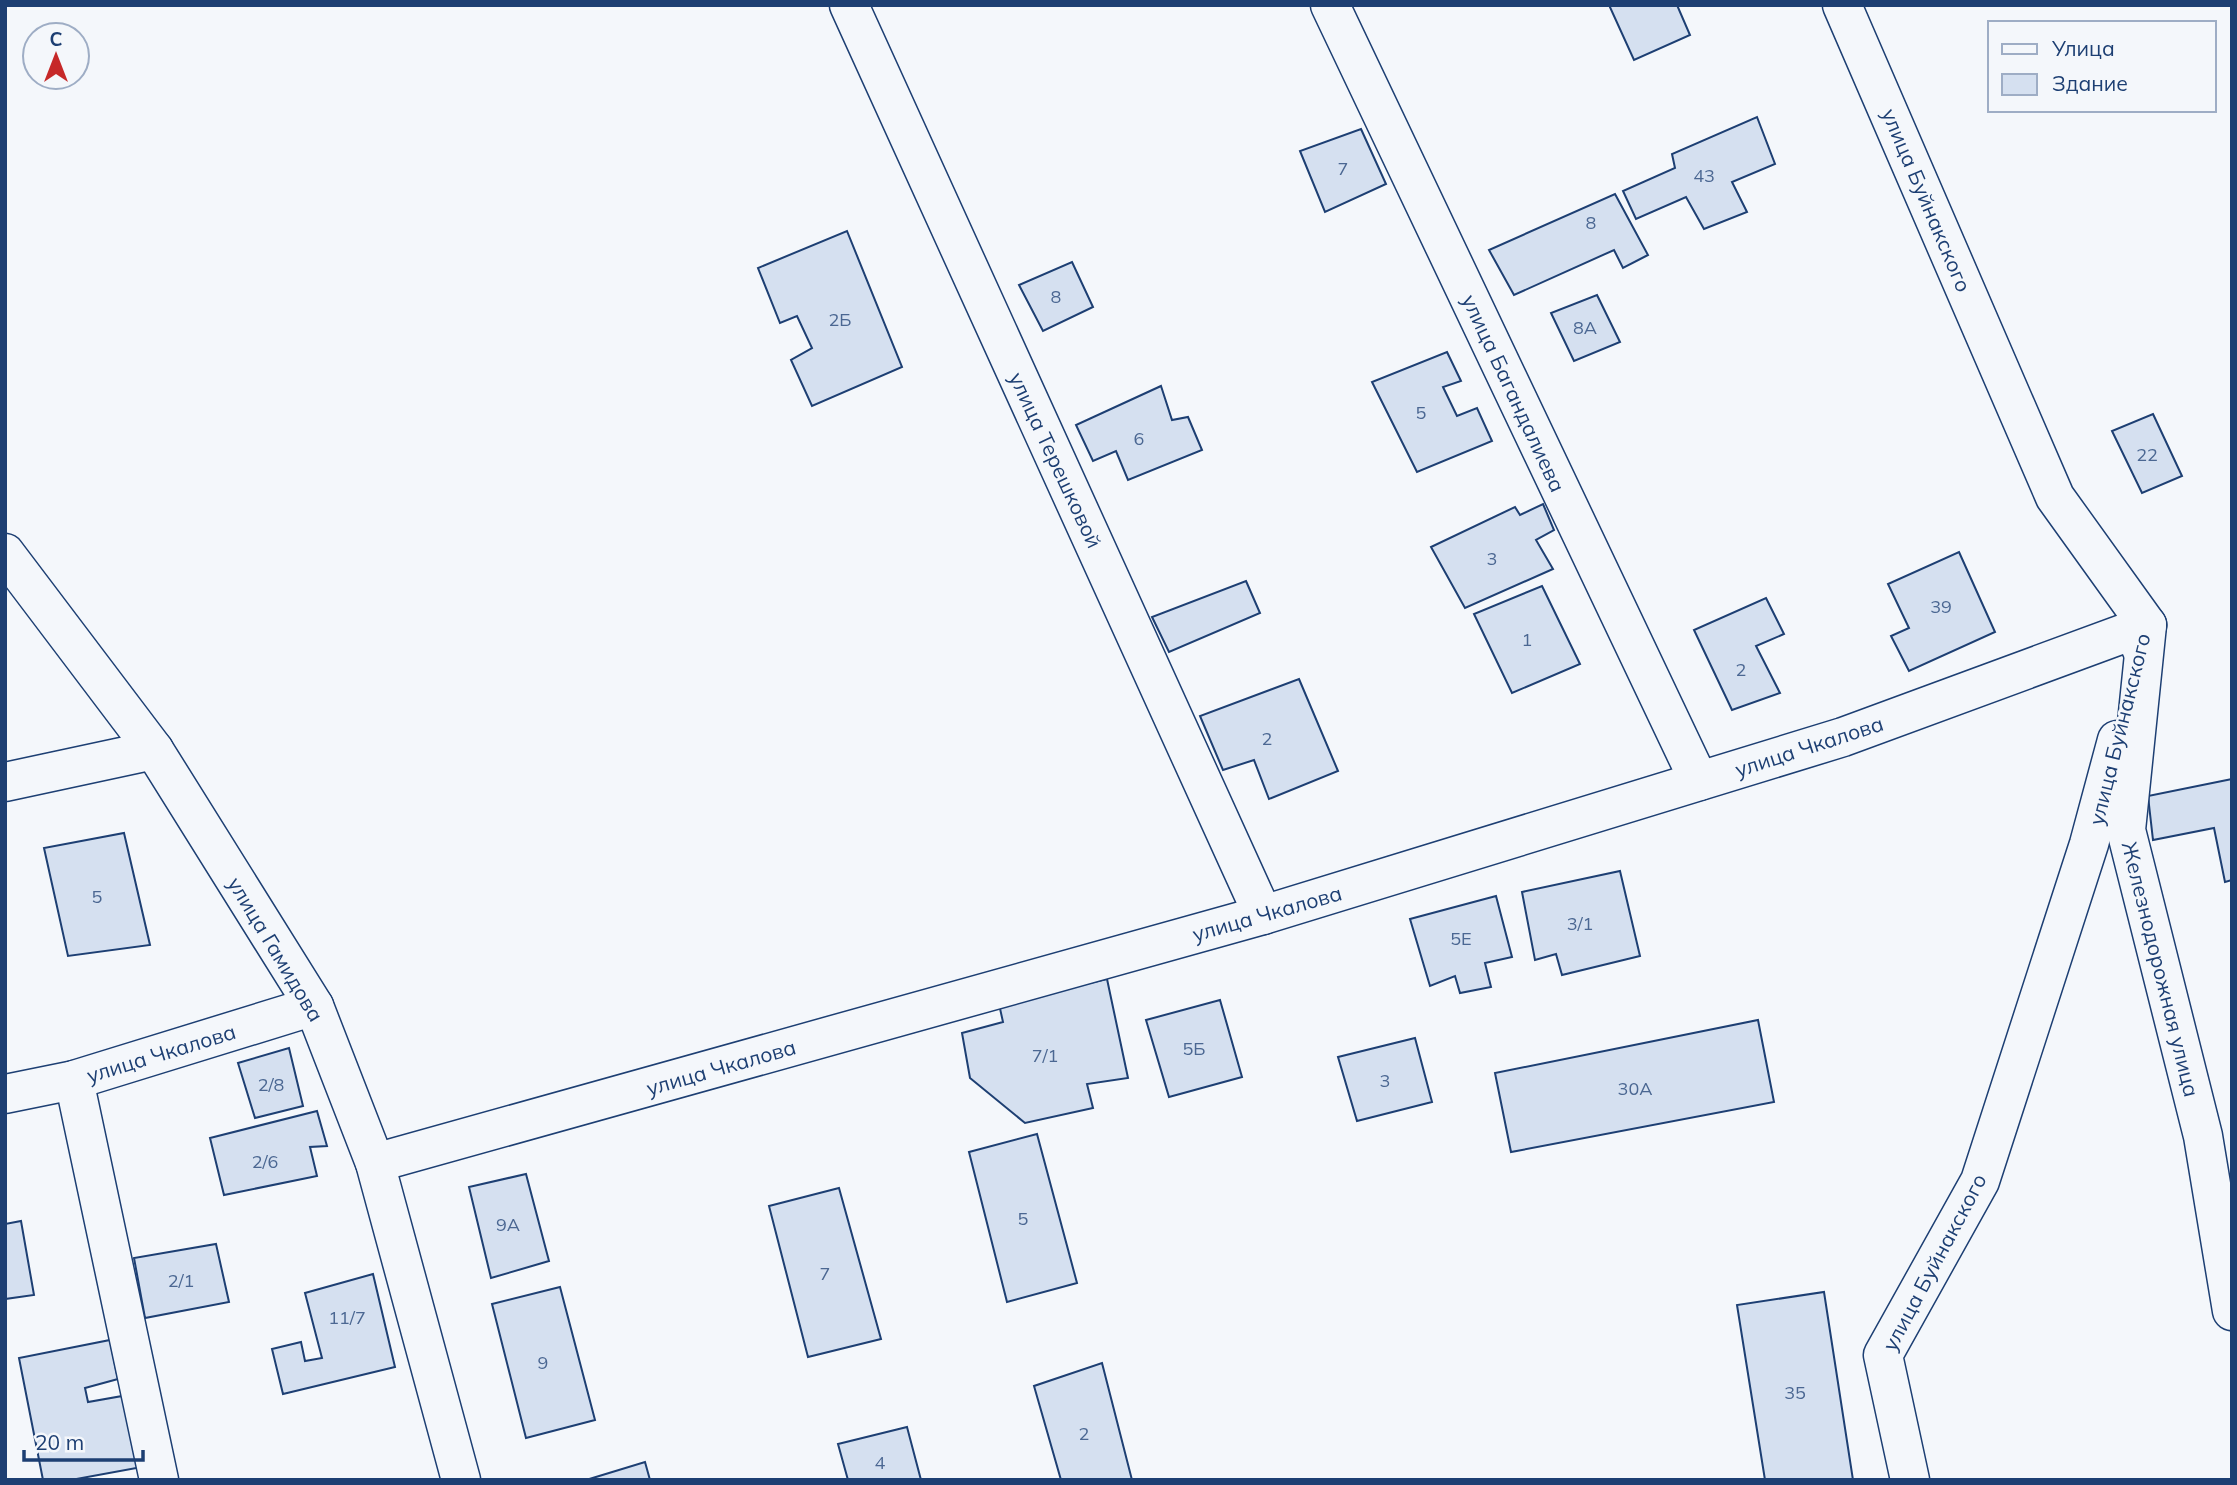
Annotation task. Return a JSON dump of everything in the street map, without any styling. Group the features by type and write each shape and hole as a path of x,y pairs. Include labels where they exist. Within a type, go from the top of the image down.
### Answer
{"street":[{"name":"улица Терешковой","path":"849,5 1264,915"},
{"name":"улица Багандалиева","path":"1330,5 1699,781"},
{"name":"улица Буйнакского","path":"1842,5 2055,497 2147,625 2089,844 1980,1181 1883,1355 1910,1480"},
{"name":"улица Гамидова","path":"5,553 154,750 314,1006 376,1163 461,1480"},
{"name":"улица Чкалова","path":"376,1163 1264,915 1843,737 2147,625"},
{"name":"Железнодорожная улица","path":"2147,625 2126,830 2203,1136 2232,1311"},
{"path":"5,782 154,750"},
{"name":"улица Чкалова","path":"5,1094 74,1080 314,1006"},
{"path":"74,1080 159,1480"}],"building":[{"path":"1609,5 1677,5 1690,35 1634,60"},
{"path":"1757,117 1775,164 1732,182 1747,212 1704,229 1686,197 1636,219 1623,191 1675,168 1672,154"},
{"path":"1361,129 1386,184 1325,212 1300,151"},
{"path":"1615,194 1648,255 1623,268 1614,250 1514,295 1489,250"},
{"path":"847,231 902,367 812,406 791,360 812,348 797,316 780,323 758,268"},
{"path":"1072,262 1093,307 1043,331 1019,285"},
{"path":"1597,295 1620,342 1574,361 1551,313"},
{"path":"1447,352 1461,381 1443,387 1457,416 1477,408 1492,441 1417,472 1372,382"},
{"path":"1161,386 1172,420 1188,417 1202,450 1128,480 1116,451 1093,461 1076,425"},
{"path":"2153,414 2182,476 2142,493 2112,431"},
{"path":"1543,504 1554,530 1536,540 1553,569 1465,608 1431,547 1515,507 1520,515"},
{"path":"1959,552 1995,632 1909,671 1891,636 1909,628 1888,584"},
{"path":"1246,581 1260,613 1169,652 1152,617"},
{"path":"1542,586 1580,664 1512,693 1474,614"},
{"path":"1766,598 1784,634 1756,646 1780,693 1732,710 1694,630"},
{"path":"1299,679 1338,771 1269,799 1254,760 1223,770 1200,716"},
{"path":"2232,779 2232,880 2225,882 2214,828 2153,840 2148,796"},
{"path":"124,833 150,945 68,956 44,848"},
{"path":"1620,871 1640,956 1562,975 1556,954 1535,960 1522,892"},
{"path":"1496,896 1512,957 1485,963 1491,987 1460,993 1455,976 1430,986 1410,919"},
{"path":"1107,979 1128,1078 1087,1084 1093,1108 1025,1123 970,1078 962,1033 1003,1022 999,1004"},
{"path":"1220,1000 1242,1077 1169,1097 1146,1020"},
{"path":"1758,1020 1774,1102 1511,1152 1495,1073"},
{"path":"1415,1038 1432,1102 1357,1121 1338,1057"},
{"path":"289,1048 303,1106 255,1118 238,1063"},
{"path":"317,1111 327,1146 310,1147 317,1176 224,1195 210,1138"},
{"path":"1037,1134 1077,1283 1007,1302 969,1152"},
{"path":"526,1174 549,1261 491,1278 469,1187"},
{"path":"839,1188 881,1339 808,1357 769,1206"},
{"path":"21,1221 34,1295 5,1299 5,1224"},
{"path":"216,1244 229,1302 145,1318 134,1258"},
{"path":"373,1274 395,1367 283,1394 272,1349 301,1342 305,1361 322,1358 305,1293"},
{"path":"560,1287 595,1420 526,1438 492,1304"},
{"path":"1824,1292 1853,1480 1765,1480 1737,1305"},
{"path":"110,1340 118,1379 85,1388 88,1402 128,1395 142,1467 71,1480 43,1480 19,1358"},
{"path":"1102,1363 1132,1480 1061,1480 1034,1386"},
{"path":"907,1427 921,1480 848,1480 838,1444"},
{"path":"645,1462 650,1480 586,1480"}]}
